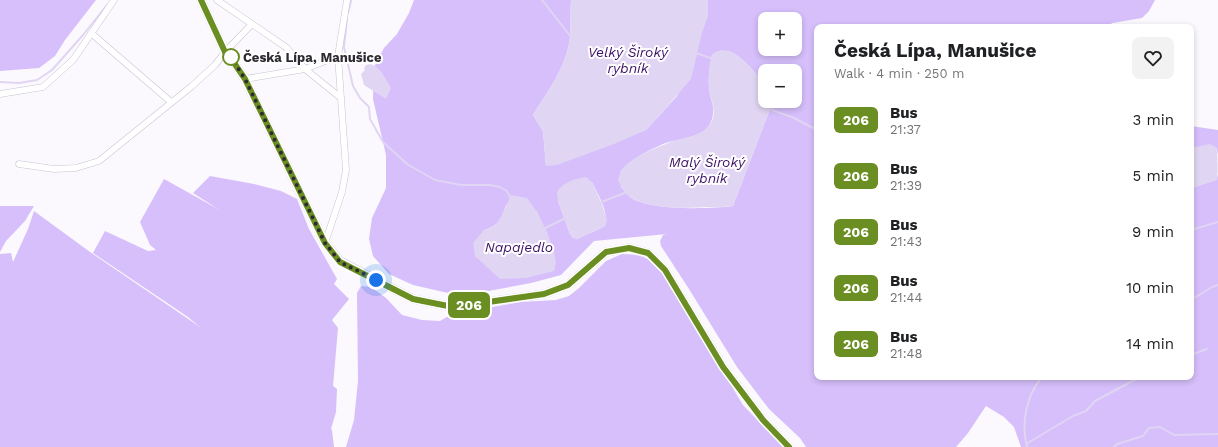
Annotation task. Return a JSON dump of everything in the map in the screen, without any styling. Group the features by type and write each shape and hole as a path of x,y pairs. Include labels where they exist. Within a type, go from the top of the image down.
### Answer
{"street":[{"path":"0,94 43,87 73,60 114,0"},
{"path":"201,0 225,52 245,79 325,243 340,262 413,299 453,307 544,294 568,285 606,252 629,248 648,253 665,270 723,367 763,420 789,447"},
{"path":"217,0 287,48 305,69 341,98"},
{"path":"325,243 342,192 346,170 338,56 347,0"},
{"path":"19,164 54,170 76,168 99,161 192,86 215,65 225,52 252,24"},
{"path":"91,33 171,102"},
{"path":"245,79 305,69 338,56"}],"shaded area":[{"path":"0,0 96,0 65,40 55,56 39,68 0,71"},
{"path":"414,0 571,0 570,37 565,58 551,87 533,115 543,131 546,166 646,130 677,96 708,15 708,0 1155,0 1149,11 1142,18 1111,24 814,24 814,380 1194,380 1194,187 1216,180 1218,175 1218,447 1021,447 1014,427 1004,417 986,406 968,433 956,447 806,447 800,438 769,409 737,367 661,246 660,241 663,235 667,234 594,241 561,275 531,283 461,296 413,285 389,274 373,256 369,239 372,218 386,188 386,155 373,99 374,67 384,48 397,34 409,13","holes":["729,51 749,66 758,77 758,64 802,64 802,108 770,108 733,206 709,208 665,207 639,202 630,197 621,187 621,171 625,166 640,155 663,144 691,137 709,126 713,114 713,106 709,91 709,70 712,55","592,182 606,215 605,226 577,239 570,234 558,201","506,205 537,212 554,252 481,261 475,256 484,230 499,222"]},
{"path":"1194,126 1218,130 1218,155 1216,147 1194,148"},
{"path":"210,176 254,184 281,191 297,199 309,229 337,279 334,284 349,299 332,320 338,328 333,386 337,389 336,412 331,429 334,447 0,447 0,254 11,253 13,262 28,229 34,211 90,252 200,327 188,317 93,253 105,231 148,251 156,250 150,245 140,222 164,179 218,209 193,193"},
{"path":"0,206 34,206 25,221 6,241 0,252"},
{"path":"622,254 641,256 653,263 663,272 743,405 783,447 346,447 354,420 358,381 357,293 361,286 371,287 386,298 402,315 422,320 440,321 452,314 521,302 556,300 569,296 606,261"}],"water":[{"name":"Velký Široký rybník","path":"571,0 708,0 708,15 691,79 646,130 614,144 557,165 546,166 543,131 533,115 551,87 565,58 570,37"},
{"name":"Malý Široký rybník","path":"722,50 736,54 752,69 758,77 758,108 770,108 733,206 689,208 668,207 647,204 630,197 624,191 618,180 621,171 625,166 639,156 657,148 698,134 705,130 712,122 714,112 709,87 709,67 713,54"},
{"path":"366,65 374,65 380,70 391,88 386,99 364,85 361,74 365,70 364,68"},
{"path":"1210,144 1216,147 1218,164 1217,180 1194,187 1194,147"},
{"path":"586,177 592,182 602,204 607,221 605,226 577,239 572,238 570,234 558,201 557,192 562,186 569,182"},
{"name":"Napajedlo","path":"511,195 527,198 537,212 547,232 554,252 556,263 554,271 526,278 500,279 475,256 473,243 484,230 496,225"}],"waterway":[{"path":"348,0 351,1 348,13"},
{"path":"542,0 571,37"},
{"path":"0,82 19,83 37,80 52,70 107,5"},
{"path":"347,19 344,47 353,86 360,98 369,107 370,119 383,142 407,164 435,180 461,185 490,185 500,187 507,191 511,199"},
{"path":"696,53 713,59"},
{"path":"769,109 792,117 814,128"},
{"path":"599,203 627,192"},
{"path":"543,229 566,218"},
{"path":"1194,229 1218,222"},
{"path":"1194,298 1218,285"},
{"path":"1194,354 1207,349"},
{"path":"1027,447 1025,438 1026,410 1032,393 1040,380"},
{"path":"1026,444 1073,416 1086,411 1095,401 1134,380"},
{"path":"1114,447 1117,444 1143,436 1149,428 1160,427 1174,435 1218,434"}],"bus line":[{"name":"206","path":"201,0 225,52 245,79 325,243 340,262 413,299 453,307 544,294 568,285 606,252 629,248 648,253 665,270 723,367 763,420 789,447"}],"place":[{"name":"Česká Lípa, Manušice","path":"231,57"}],"route":[{"path":"231,57 245,79 325,243 340,262 376,280"}]}
